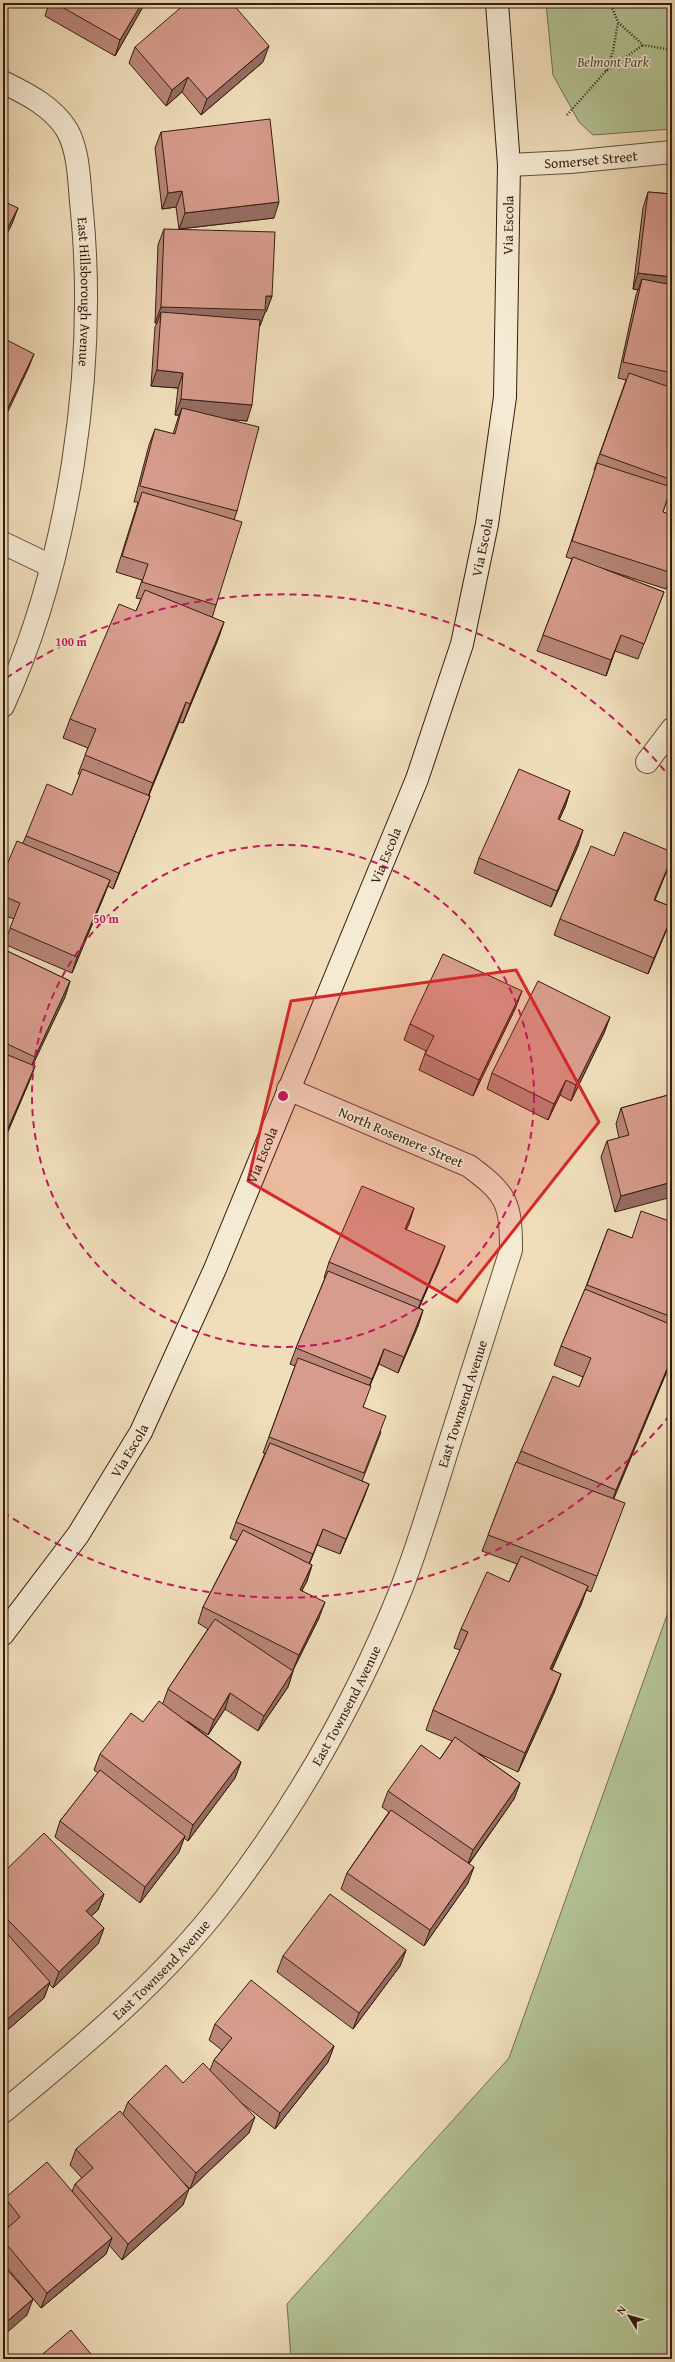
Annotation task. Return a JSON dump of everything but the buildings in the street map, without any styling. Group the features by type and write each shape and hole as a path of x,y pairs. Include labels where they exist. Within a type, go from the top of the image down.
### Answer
{"street":[{"name":"Via Escola","path":"3,1634 78,1535 141,1432 215,1270 288,1089 417,779 462,644 487,524 505,397 509,165 497,3"},
{"name":"East Hillsborough Avenue","path":"3,82 34,97 54,114 67,130 76,153 83,225 86,312 80,414 70,483 50,566 28,643 3,706"},
{"name":"Somerset Street","path":"509,165 570,162 672,152"},
{"path":"3,542 50,566"},
{"path":"647,762 672,729"},
{"name":"North Rosemere Street","path":"288,1089 469,1166 490,1181 505,1199"},
{"name":"East Townsend Avenue","path":"3,2112 98,2034 166,1968 225,1900 275,1828 322,1752 360,1682 402,1587 432,1499 512,1250 511,1221 505,1199"}],"path":[{"path":"610,3 618,22 642,45 672,50"},
{"path":"662,3 672,6"},
{"path":"606,71 613,51 618,22"},
{"path":"568,115 606,71 642,45"}],"highlighted area":[{"path":"516,970 599,1122 457,1302 248,1181 291,1001"}],"green space":[{"name":"Belmont Park","path":"546,3 672,3 672,129 593,135 579,122 553,75"},
{"path":"672,1601 672,2359 291,2359 287,2304 509,2058"}]}
